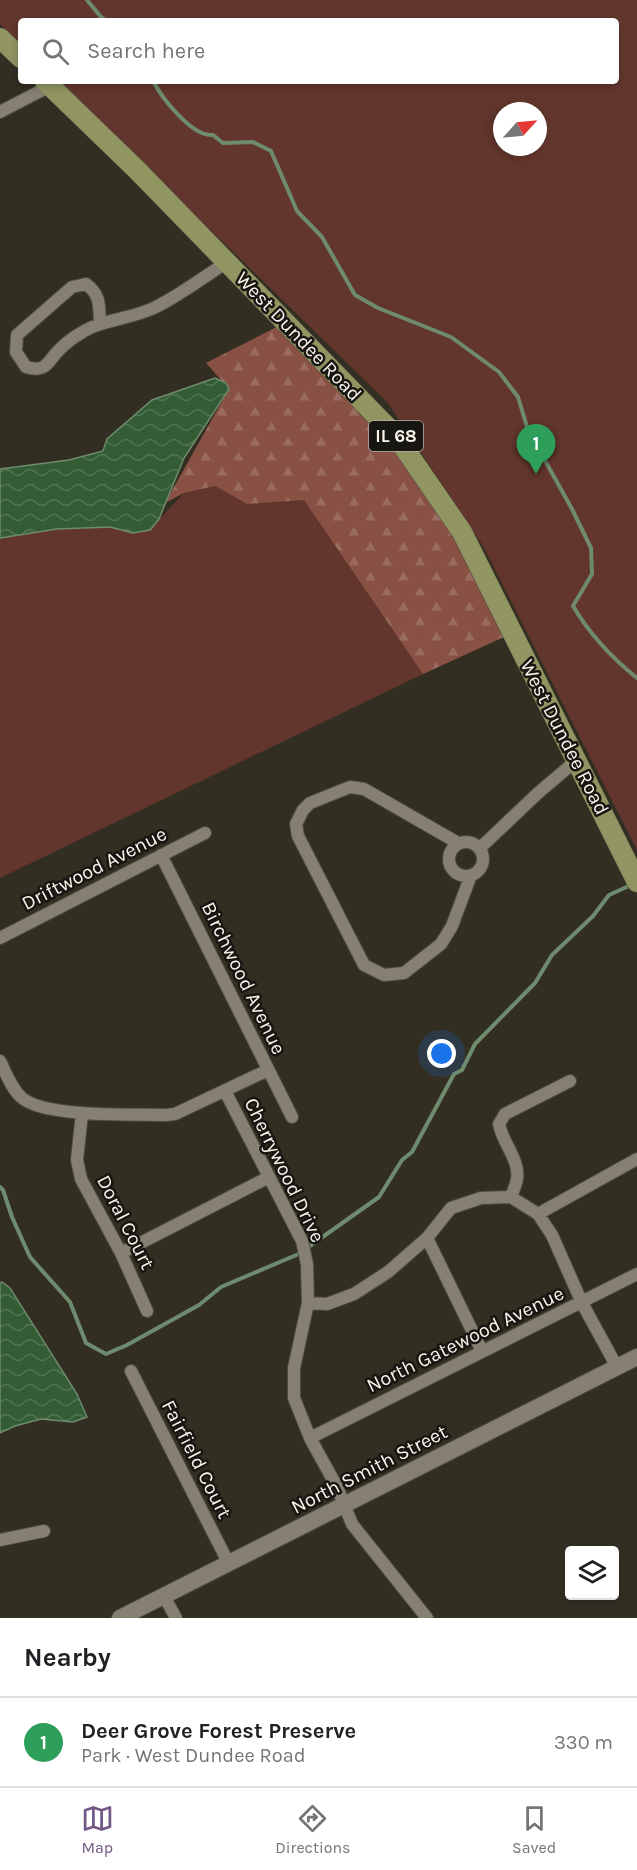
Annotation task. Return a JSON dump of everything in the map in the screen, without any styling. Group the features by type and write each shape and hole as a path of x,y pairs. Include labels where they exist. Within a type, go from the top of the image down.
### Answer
{"main road":[{"path":"0,38 18,55"},
{"name":"West Dundee Road","path":"49,84 138,170 396,436 462,532 635,878"}],"street":[{"path":"0,112 46,84"},
{"path":"100,324 99,303 95,290 86,284 72,287 16,335 16,352 26,367 35,370 49,364 57,351 81,333 100,324 114,322 155,307 226,262"},
{"path":"480,848 577,760"},
{"path":"458,843 364,789 350,787 310,803 303,810 296,824 298,836 364,965 384,975 404,973 441,944 452,926 471,875"},
{"name":"Driftwood Avenue","path":"0,938 205,833"},
{"path":"470,841 480,848 484,858 483,864 476,873 460,875 451,868 450,851 458,843 470,841"},
{"name":"Birchwood Avenue","path":"161,855 292,1117"},
{"path":"0,1061 21,1097 33,1105 46,1109 82,1113 166,1115 182,1111 268,1070"},
{"path":"511,1197 518,1177 514,1161 501,1136 499,1124 505,1114 570,1081"},
{"name":"Cherrywood Drive","path":"225,1091 302,1241 307,1264 308,1304 294,1368 294,1398 310,1438 345,1505 352,1524 427,1618"},
{"name":"Doral Court","path":"82,1113 77,1160 81,1179 121,1253 147,1311"},
{"path":"538,1214 637,1159"},
{"path":"121,1253 268,1177"},
{"path":"308,1304 327,1304 354,1294 388,1272 427,1238 451,1208 481,1197 511,1197 538,1214 552,1235 582,1302 616,1367"},
{"path":"427,1238 482,1351"},
{"name":"North Gatewood Avenue","path":"310,1438 637,1274"},
{"name":"North Smith Street","path":"120,1618 637,1357"},
{"name":"Fairfield Court","path":"131,1371 228,1564"},
{"path":"0,1540 44,1531"},
{"path":"164,1596 176,1618"}],"shaded area":[{"path":"0,0 637,0 637,850 483,546 388,403 61,84 619,84 619,18 18,18 18,41 0,24"},
{"path":"215,486 247,504 271,496 304,499 423,674 0,878 0,538 57,529 110,527 133,533 149,530 184,493"}],"green space":[{"path":"286,322 434,491 513,633 423,674 304,500 247,504 215,486 184,493 165,503 229,389 206,363"}],"water":[{"path":"215,378 226,383 229,389 184,458 159,519 150,530 133,533 110,527 57,529 0,538 0,469 69,460 103,451 107,439 152,400"},
{"path":"0,1283 10,1288 77,1394 87,1417 73,1422 41,1419 0,1433"}],"waterway":[{"path":"87,0 102,18"},
{"path":"155,84 178,115 196,130 213,135 223,143 253,142 271,151 297,211 322,237 355,295 378,308 451,337 499,372 518,397 528,430 591,548 592,574 573,606 602,645 637,678"},
{"path":"307,1248 379,1197 402,1160 412,1152 454,1074 462,1070 475,1044 535,983 552,955 593,916 609,895 631,885"},
{"path":"0,1187 30,1257 70,1302 86,1343 106,1354 127,1345 199,1305 221,1287 301,1253"}],"place":[{"name":"Deer Grove Forest Preserve","path":"536,474"}]}
